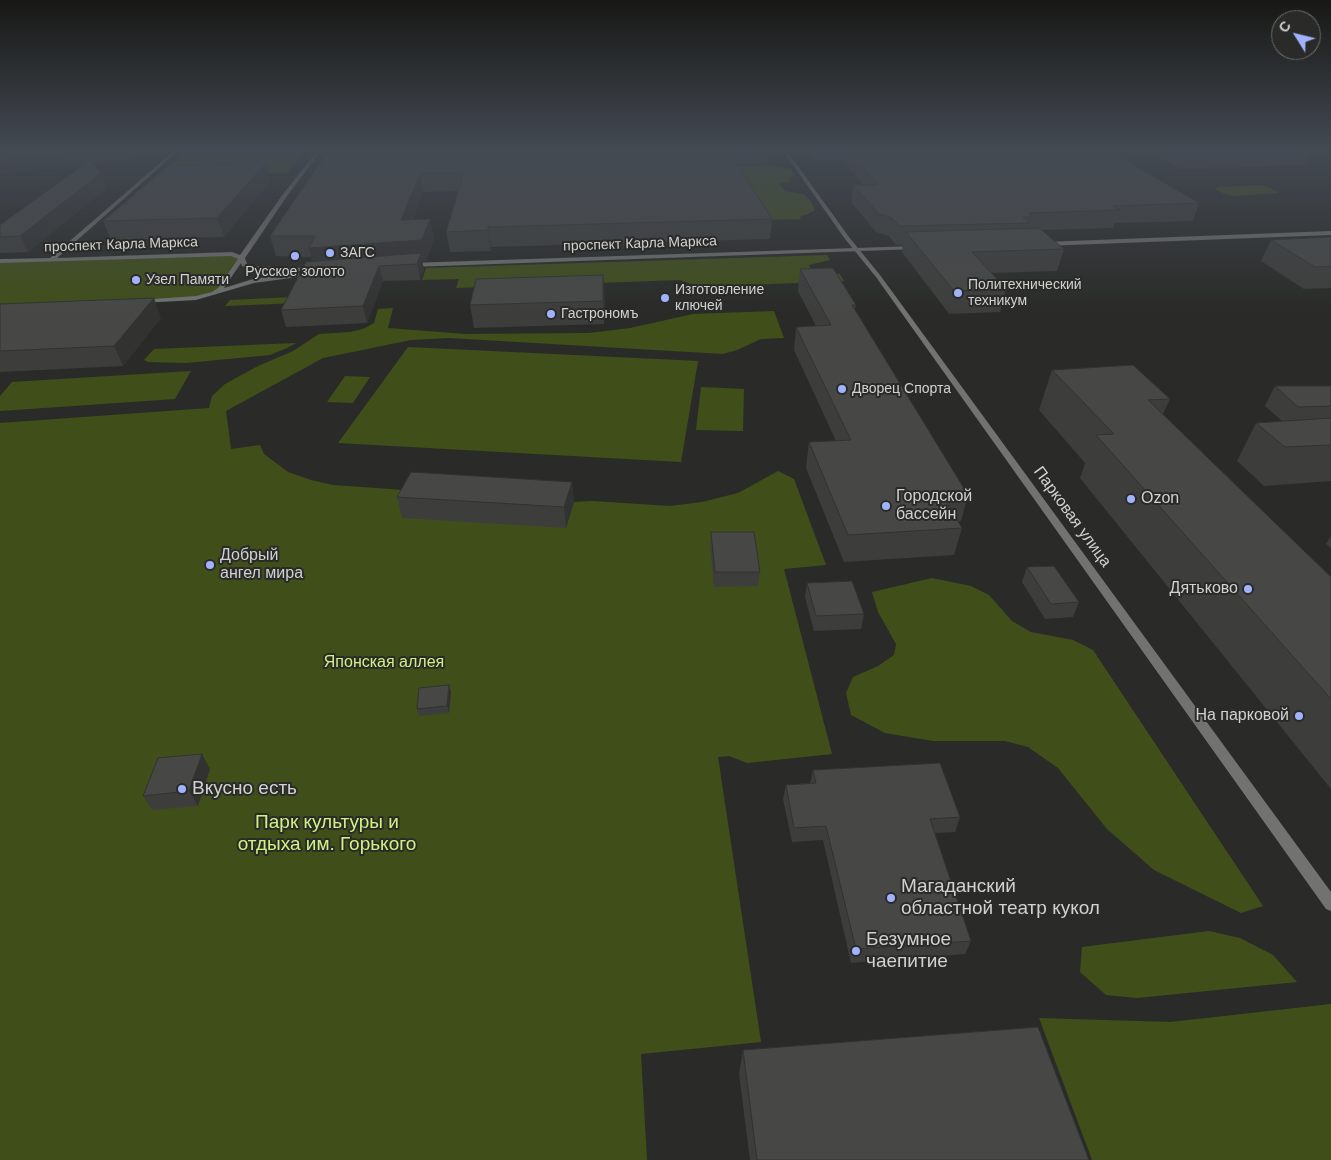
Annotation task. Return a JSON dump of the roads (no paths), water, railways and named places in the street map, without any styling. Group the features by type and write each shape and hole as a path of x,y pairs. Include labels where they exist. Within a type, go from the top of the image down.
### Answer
{"street":[{"path":"51,260 114,205"},
{"path":"214,294 220,289 278,205"},
{"name":"Парковая улица","path":"824,205 856,250 878,276 1331,904"},
{"path":"1040,245 1331,233"},
{"name":"проспект Карла Маркса","path":"405,266 924,248"},
{"name":"проспект Карла Маркса","path":"0,261 226,254 242,258 244,265 255,268 320,271 253,281 196,298 133,302"}],"place":[{"name":"ЗАГС","path":"330,253"},
{"name":"Русское золото","path":"295,256"},
{"name":"Узел Памяти","path":"136,280"},
{"name":"Политехнический техникум","path":"958,293"},
{"name":"Изготовление ключей","path":"665,298"},
{"name":"Гастрономъ","path":"551,314"},
{"name":"Дворец Спорта","path":"842,389"},
{"name":"Ozon","path":"1131,499"},
{"name":"Городской бассейн","path":"886,506"},
{"name":"Добрый ангел мира","path":"210,565"},
{"name":"Дятьково","path":"1248,589"},
{"name":"На парковой","path":"1299,716"},
{"name":"Вкусно есть","path":"182,789"},
{"name":"Магаданский областной театр кукол","path":"891,898"},
{"name":"Безумное чаепитие","path":"856,951"}],"park label":[{"name":"Японская аллея","path":"384,663"},
{"name":"Парк культуры и отдыха им. Горького","path":"327,834"}]}
